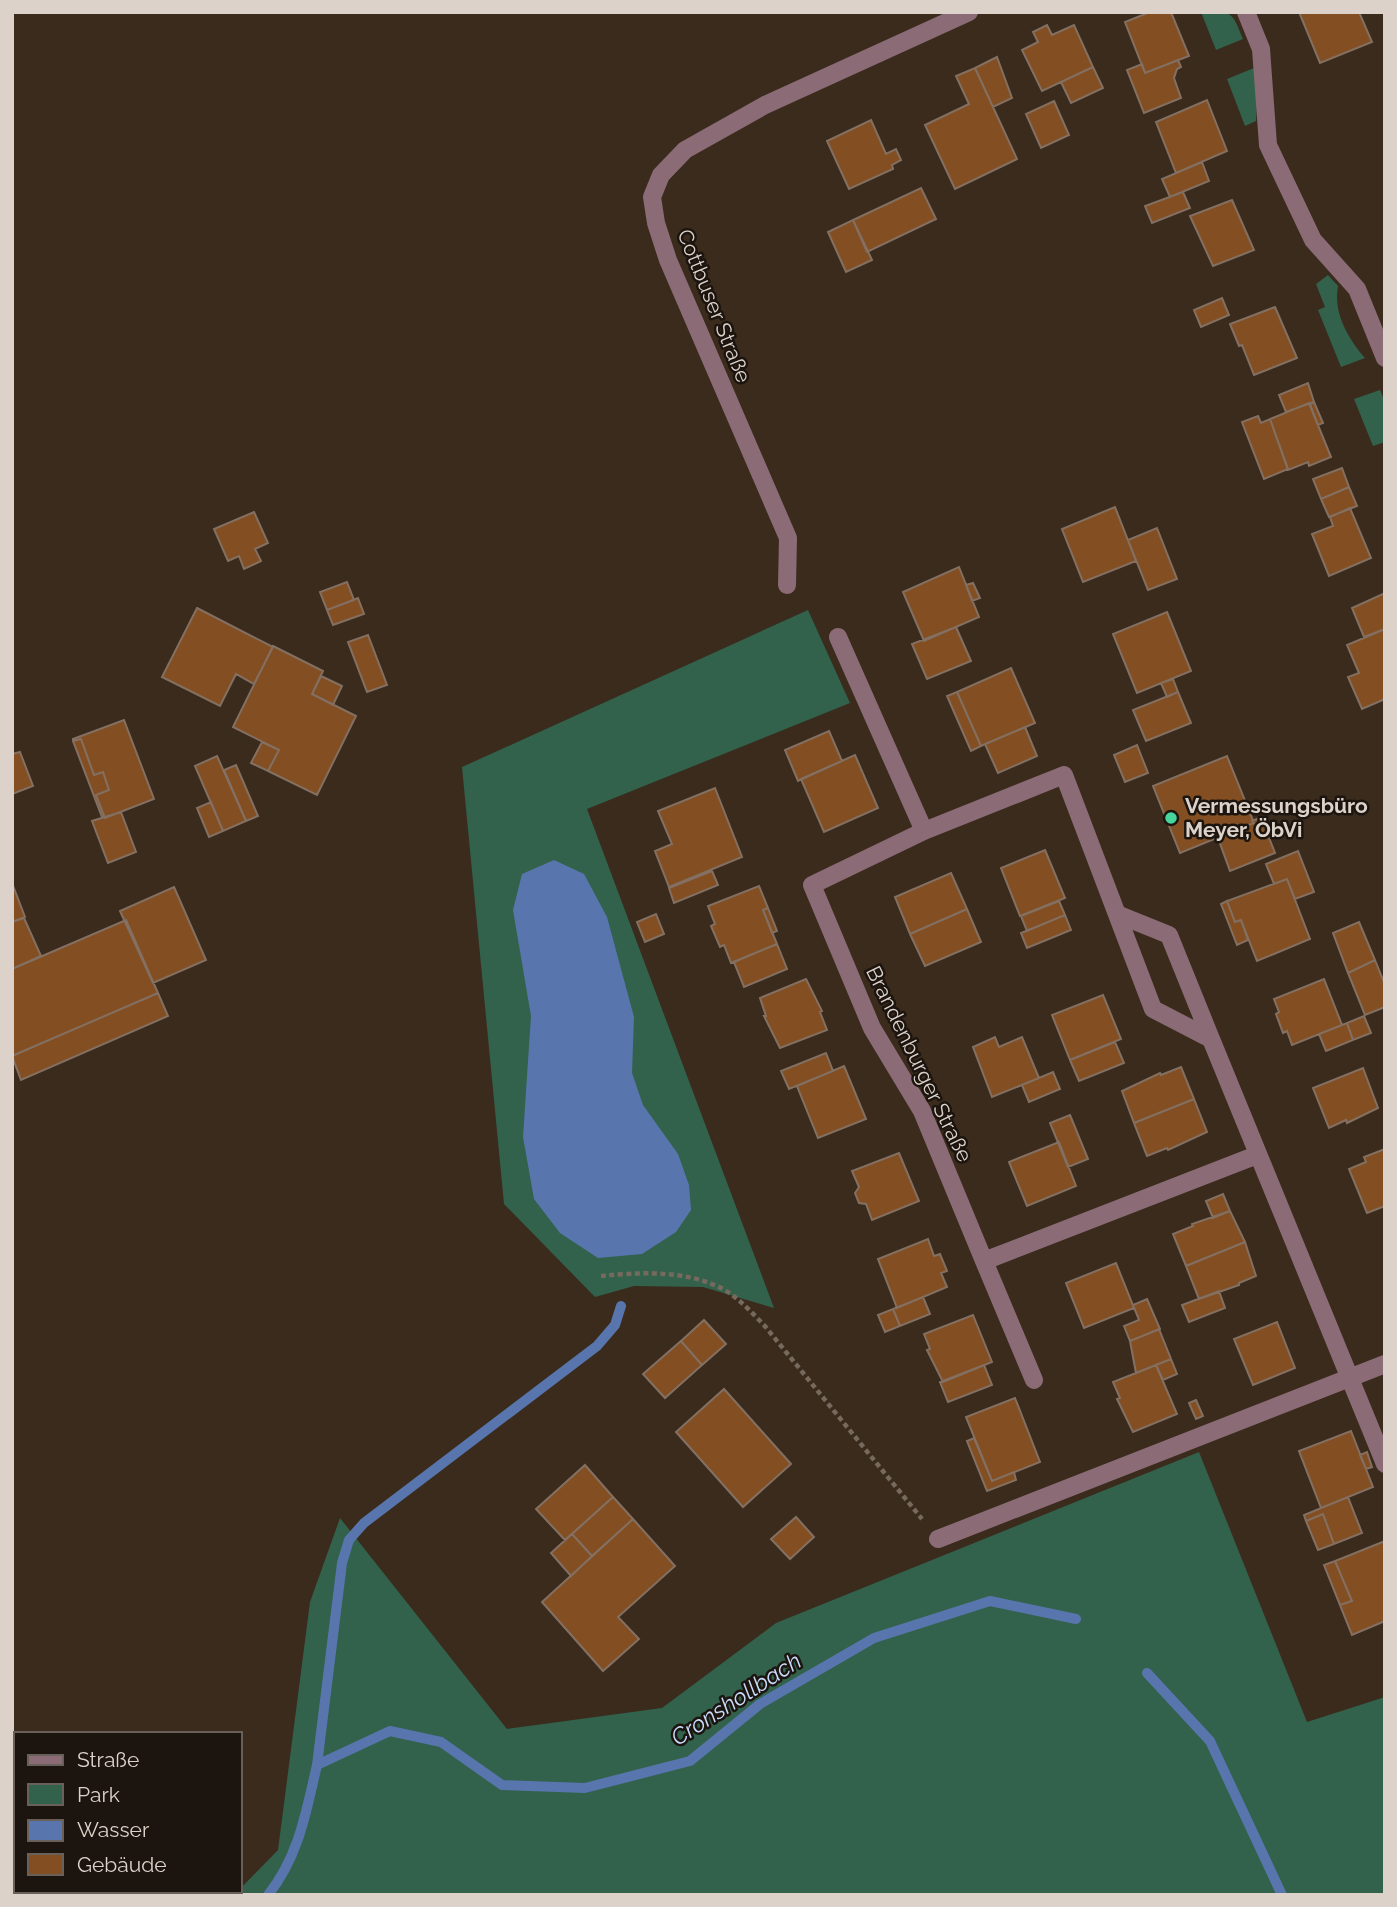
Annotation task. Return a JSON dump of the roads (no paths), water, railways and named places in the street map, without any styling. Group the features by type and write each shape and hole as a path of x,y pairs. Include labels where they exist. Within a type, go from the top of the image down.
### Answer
{"street":[{"name":"Cottbuser Straße","path":"787,584 788,538 668,260 656,223 652,197 661,174 685,150 765,105 969,12"},
{"path":"1246,12 1261,49 1268,145 1313,240 1357,289 1385,358"},
{"path":"838,637 925,831"},
{"name":"Brandenburger Straße","path":"1034,1380 922,1111 872,1028 812,885 925,831 1064,775 1153,1009 1211,1039"},
{"path":"1117,915 1169,935 1385,1464"},
{"path":"984,1261 1257,1155"},
{"path":"938,1539 1385,1364"}],"water":[{"path":"554,860 584,874 607,917 634,1017 632,1073 643,1105 678,1154 689,1185 691,1210 676,1232 642,1254 598,1258 560,1233 534,1199 523,1137 531,1016 513,910 522,874"}],"waterway":[{"path":"317,1765 342,1563 349,1540 364,1523 597,1346 615,1325 621,1306"},
{"name":"Cronshollbach","path":"268,1895 279,1880 294,1849 305,1817 317,1765 390,1731 441,1742 502,1785 585,1788 690,1761 760,1704 874,1638 990,1601 1076,1619"},
{"name":"Cronshollbach","path":"1147,1673 1210,1741 1282,1895"}],"place":[{"name":"Vermessungsbüro Meyer, ÖbVi","path":"1171,818"}]}
